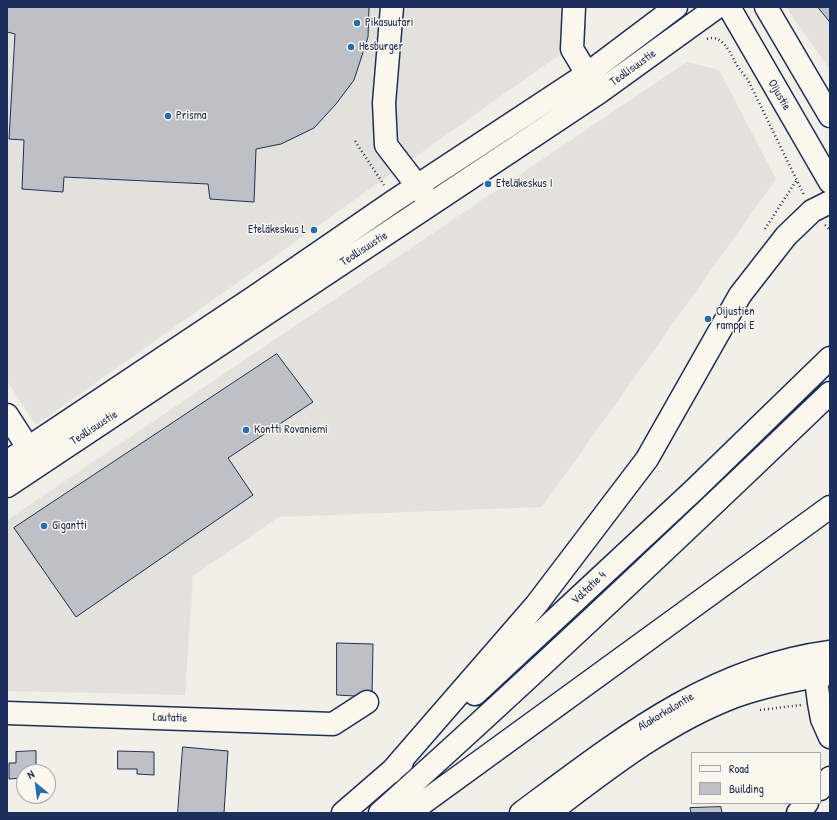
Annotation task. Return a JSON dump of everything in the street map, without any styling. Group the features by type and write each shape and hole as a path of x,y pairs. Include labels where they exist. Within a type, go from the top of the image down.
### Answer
{"main road":[{"path":"392,7 384,103 386,145 432,204"},
{"path":"574,7 572,49 598,93"},
{"name":"Teollisuustie","path":"7,486 33,456 418,186 587,74 676,7"},
{"name":"Teollisuustie","path":"7,462 33,456 432,204 598,93 717,7"},
{"name":"Oijustie","path":"729,7 830,182"},
{"path":"766,7 830,116"},
{"path":"391,772 536,605 647,459 740,295 786,236 821,207"},
{"name":"Valtatie 4","path":"343,813 391,772 694,490 830,358"},
{"name":"Valtatie 4","path":"380,813 488,715 707,511 830,393"},
{"path":"7,415 33,456"},
{"path":"409,813 830,507"},
{"path":"821,653 822,676 819,703 822,719 830,737"},
{"name":"Alakorkalontie","path":"521,813 615,743 687,699 714,685 741,674 778,662 821,653"},
{"name":"Alakorkalontie","path":"549,813 616,762 645,743 683,722 733,698 774,685 822,676"},
{"name":"Lautatie","path":"7,713 334,724 367,702"},
{"path":"821,788 830,778"},
{"path":"798,813 806,804"}],"path":[{"path":"721,41 748,80 821,207 830,230"},
{"path":"756,710 819,703"}],"shaded area":[{"path":"7,7 566,7 562,53 36,425 7,381"},
{"path":"786,7 830,7 830,70"},
{"path":"687,62 719,70 776,179 542,507 279,517 193,576 185,695 7,691 7,520"}],"building":[{"name":"Prisma","path":"7,7 369,7 368,37 354,80 336,104 314,128 281,144 256,149 254,202 210,199 208,184 64,177 63,192 22,189 24,140 9,139 15,34 7,32"},
{"path":"818,7 830,7 830,22"},
{"path":"277,354 313,402 228,458 253,495 76,617 14,528"},
{"path":"337,643 373,644 372,697 337,695"},
{"path":"183,747 228,751 224,813 178,813"},
{"path":"36,751 36,764 16,764 16,778 9,779 9,763 16,763 16,752"},
{"path":"118,751 154,752 154,775 137,774 137,769 118,769"},
{"path":"721,807 722,813 691,813 690,808"}],"place":[{"name":"Pikasuutari","path":"357,23"},
{"name":"Hesburger","path":"351,47"},
{"name":"Prisma","path":"168,116"},
{"name":"Eteläkeskus I","path":"488,184"},
{"name":"Eteläkeskus L","path":"314,230"},
{"name":"Oijustien ramppi E","path":"708,319"},
{"name":"Kontti Rovaniemi","path":"246,430"},
{"name":"Gigantti","path":"44,526"}]}
